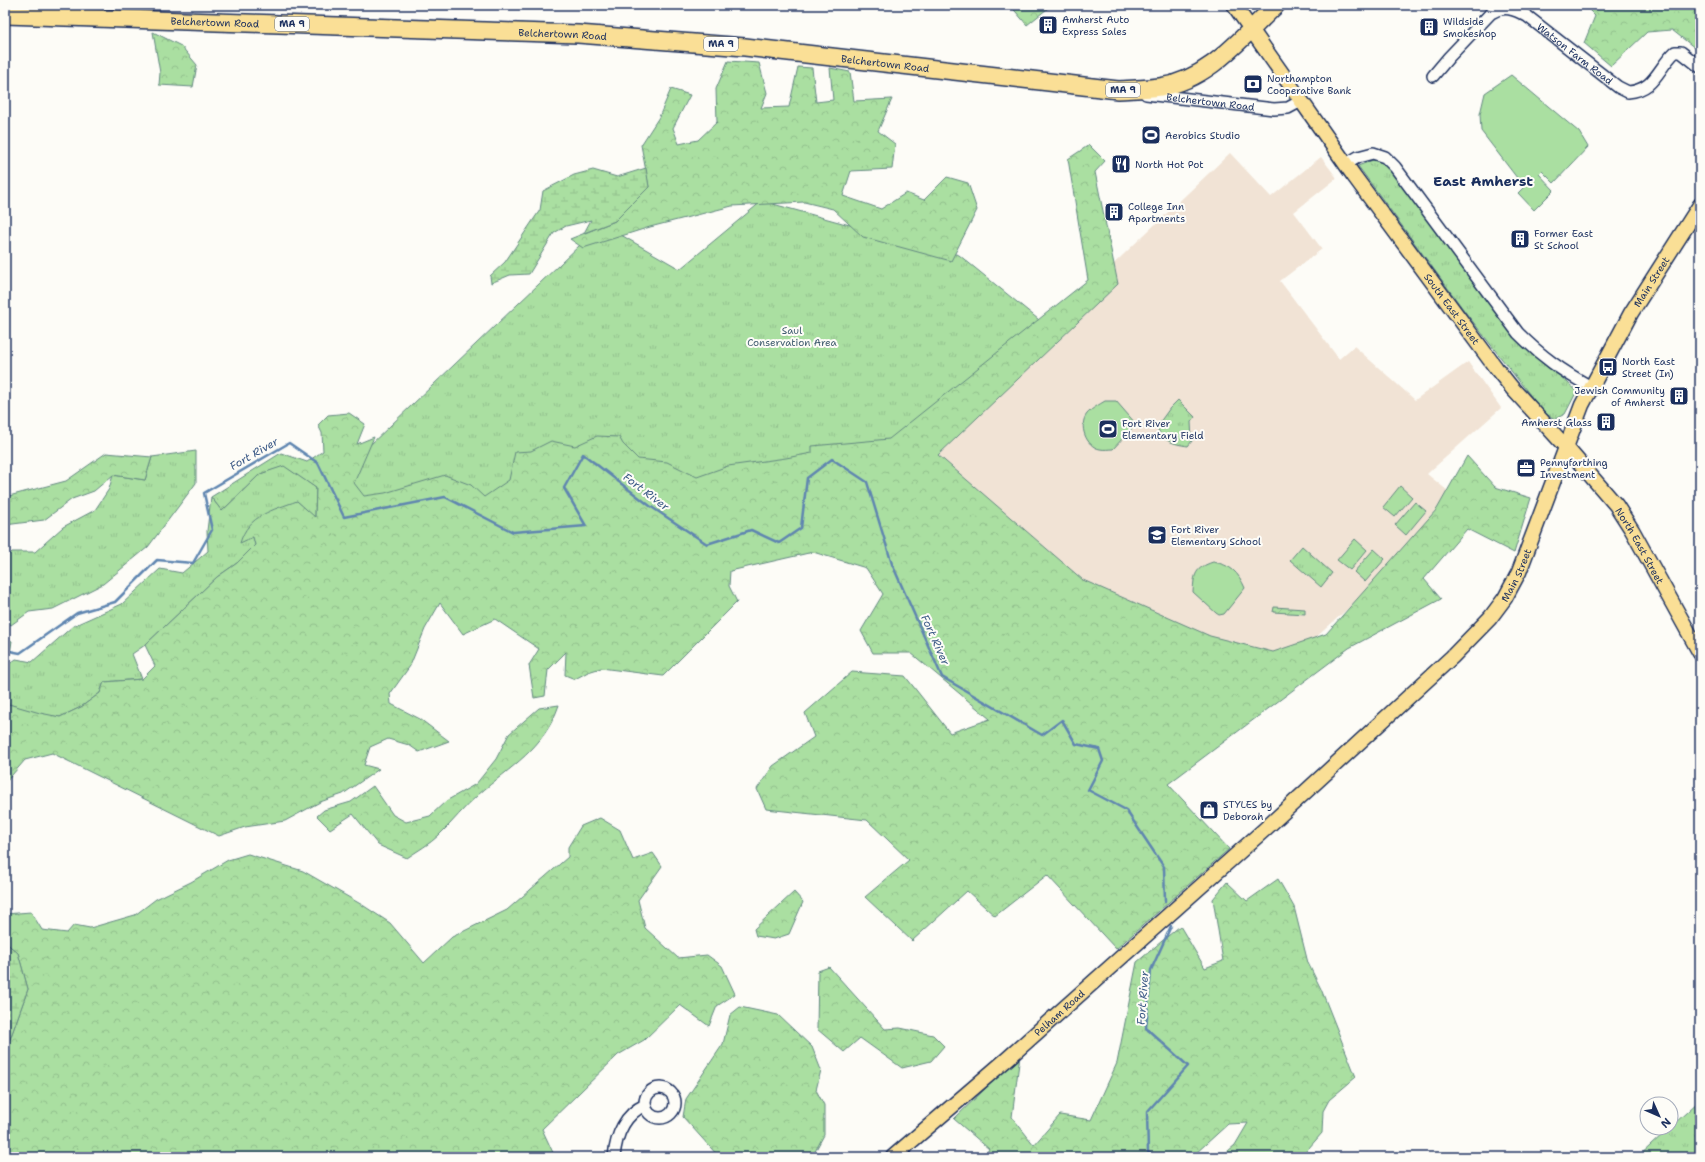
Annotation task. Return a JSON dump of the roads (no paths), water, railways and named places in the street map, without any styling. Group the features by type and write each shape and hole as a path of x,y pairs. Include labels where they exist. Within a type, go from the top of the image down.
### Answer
{"highway":[{"name":"MA 9","path":"1250,29 1276,5"},
{"name":"Belchertown Road","path":"5,15 578,34 718,44 1118,90 1161,87 1189,78 1208,68 1250,29"}],"main road":[{"name":"South East Street","path":"1234,5 1346,164 1512,388 1566,447"},
{"name":"Main Street","path":"1224,866 1394,710 1490,618 1505,598 1519,572 1582,405 1631,313 1700,205"},
{"name":"North East Street","path":"1566,447 1616,505 1632,530 1700,653"},
{"name":"Pelham Road","path":"893,1157 1006,1060 1224,866"}],"street":[{"name":"Watson Farm Road","path":"1433,76 1491,13 1498,9 1506,8 1515,9 1527,16 1618,87 1628,92 1645,88 1655,79 1674,52 1681,52 1700,67"},
{"name":"Belchertown Road","path":"1118,90 1254,108 1288,108 1301,101"},
{"path":"1346,164 1358,156 1373,153 1385,157 1411,187 1518,333 1537,352 1555,366 1591,387"},
{"path":"614,1157 618,1140 627,1117 645,1105"}],"waterway":[{"name":"Fort River","path":"5,650 20,653 77,613 115,602 157,560 193,563 212,530 204,493 289,443 318,463 344,517 445,497 513,532 586,526 564,488 583,454 650,506 707,544 751,530 779,543 801,528 807,478 832,459 867,482 892,564 942,677 1042,735 1062,720 1076,744 1099,749 1103,761 1088,790 1126,810 1164,867 1165,901"},
{"name":"Fort River","path":"1155,1157 1148,1152 1147,1112 1188,1066 1146,1028 1151,970 1171,926"}],"place":[{"name":"Amherst Auto Express Sales","path":"1048,25"},
{"name":"Wildside Smokeshop","path":"1429,27"},
{"name":"Northampton Cooperative Bank","path":"1253,84"},
{"name":"Aerobics Studio","path":"1151,135"},
{"name":"North Hot Pot","path":"1121,164"},
{"name":"College Inn Apartments","path":"1114,212"},
{"name":"Former East St School","path":"1520,239"},
{"name":"North East Street (In)","path":"1608,367"},
{"name":"Jewish Community of Amherst","path":"1679,396"},
{"name":"Amherst Glass","path":"1606,422"},
{"name":"Fort River Elementary Field","path":"1108,429"},
{"name":"Pennyfarthing Investment","path":"1526,468"},
{"name":"Fort River Elementary School","path":"1157,535"},
{"name":"STYLES by Deborah","path":"1209,810"}],"district":[{"name":"East Amherst","path":"1483,181"}],"park label":[{"name":"Saul Conservation Area","path":"792,336"}]}
